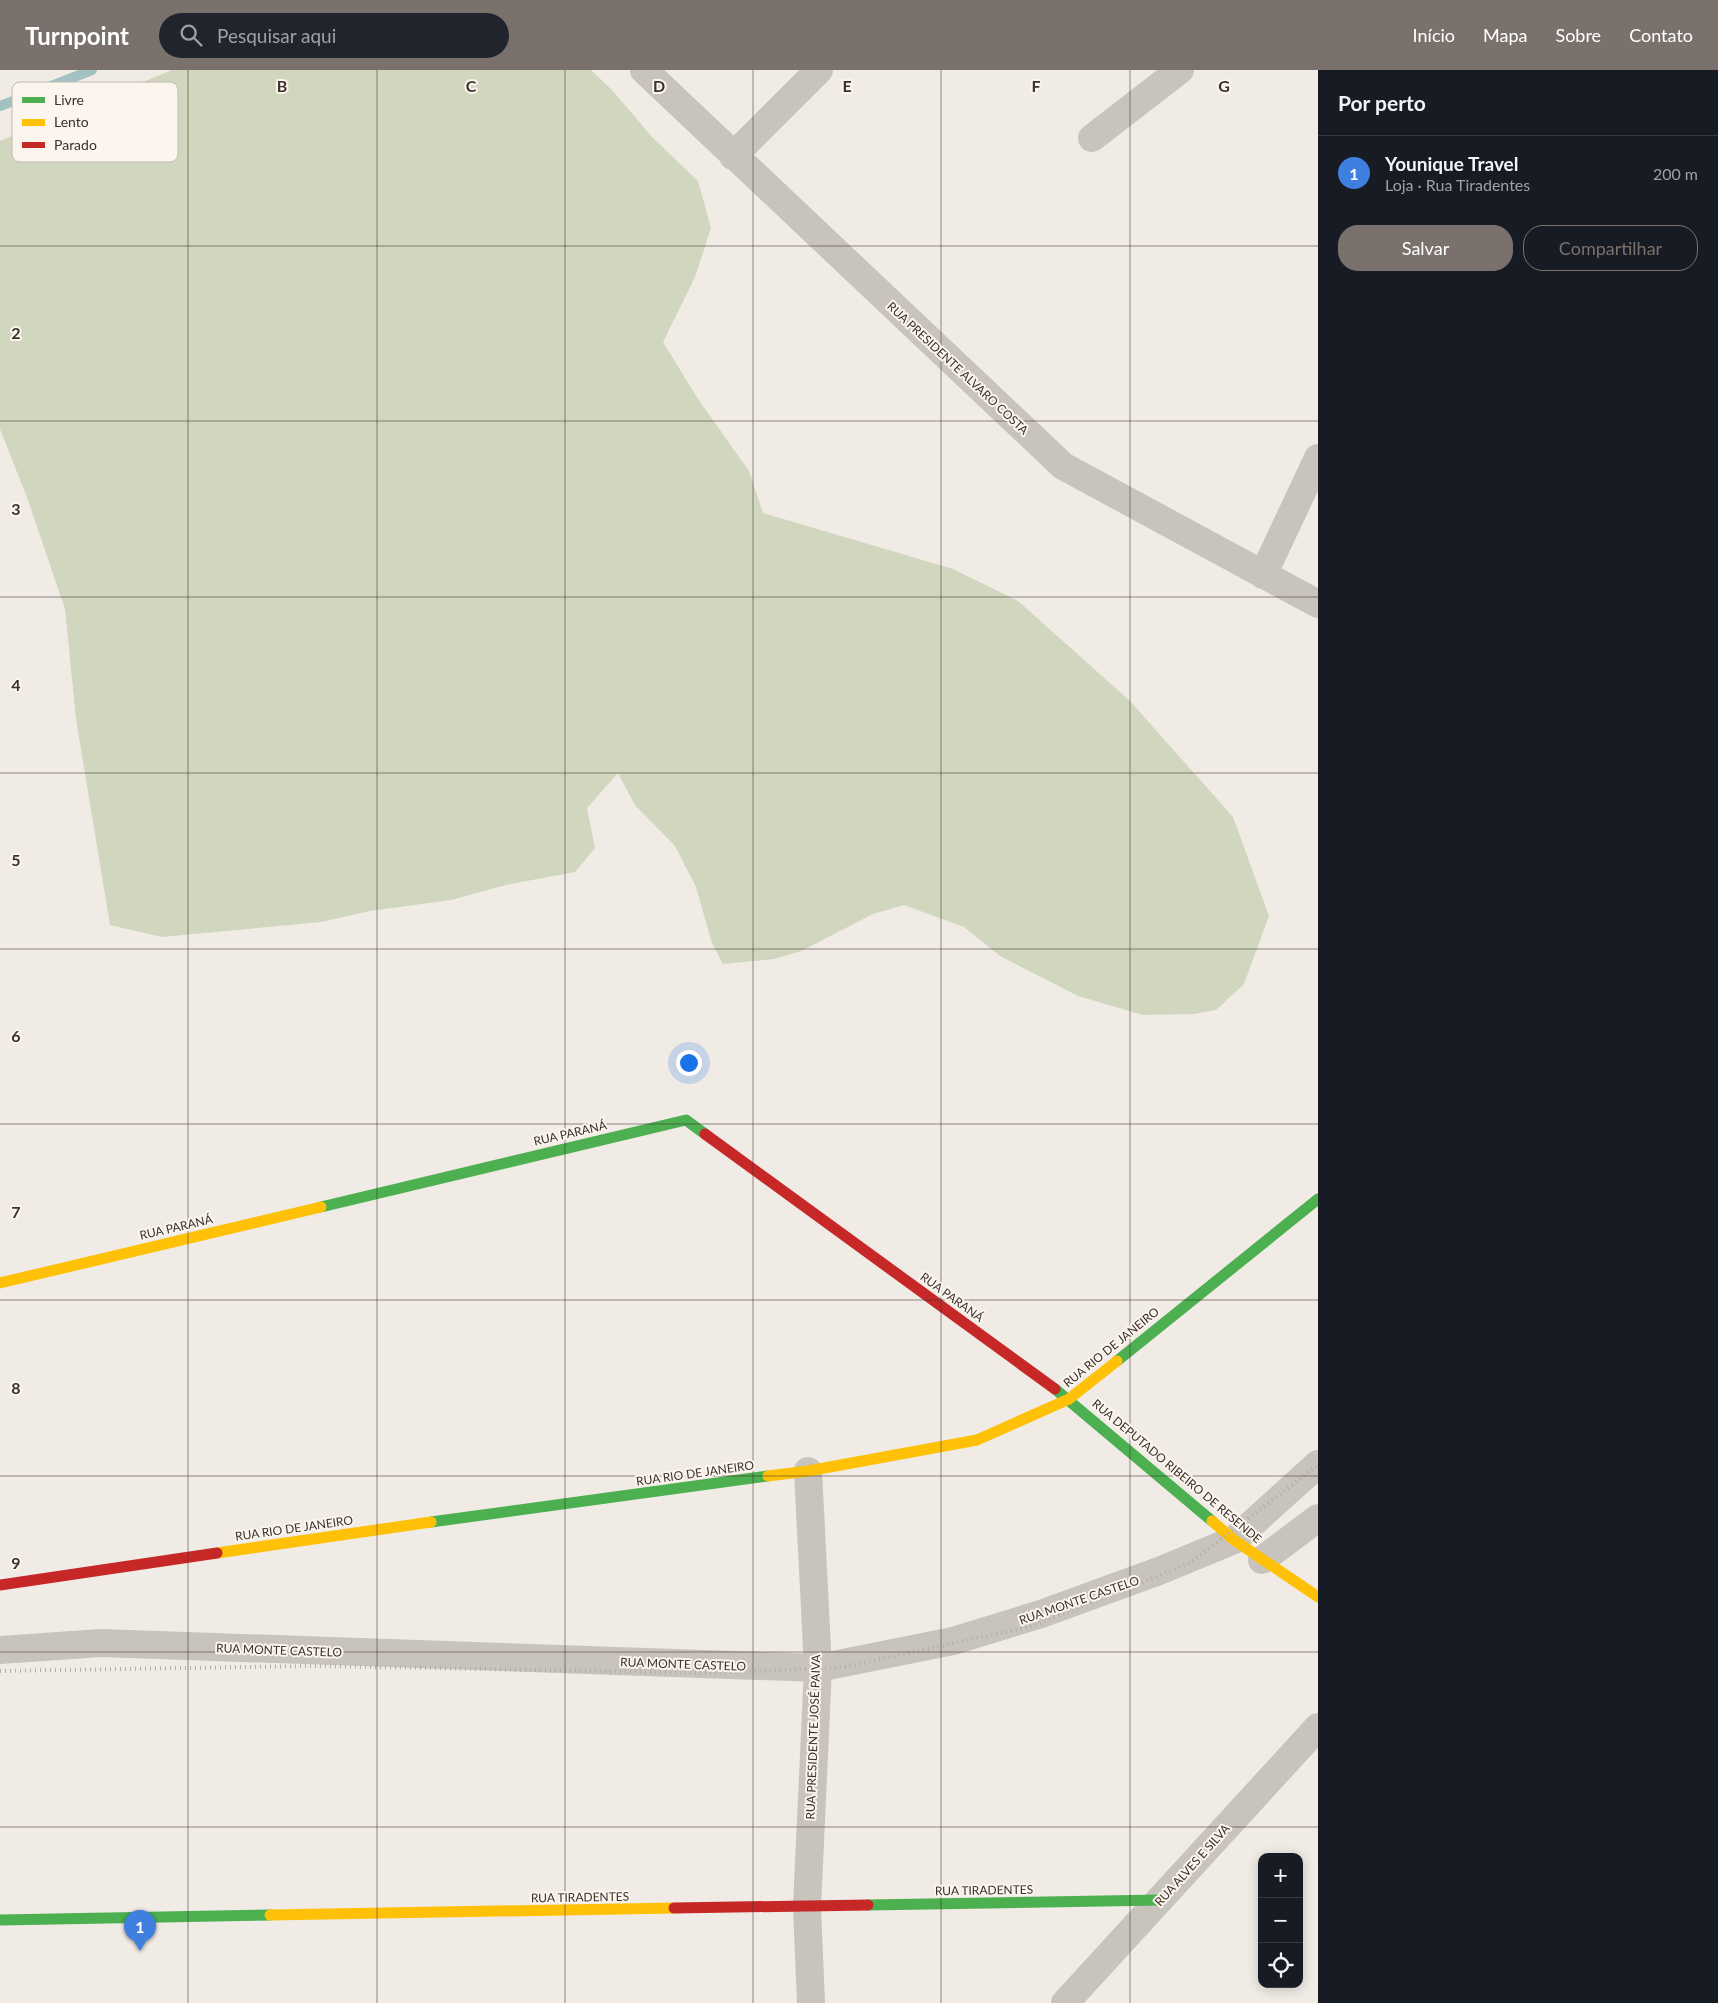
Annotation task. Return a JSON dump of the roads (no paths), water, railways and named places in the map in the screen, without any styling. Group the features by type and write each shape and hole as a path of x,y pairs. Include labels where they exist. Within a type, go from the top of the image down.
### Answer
{"street":[{"name":"RUA PRESIDENTE ALVARO COSTA","path":"644,70 1063,466 1318,604"},
{"path":"733,156 819,70"},
{"path":"1092,138 1180,70"},
{"path":"1263,575 1318,458"},
{"name":"RUA PARANÁ","path":"0,1283 686,1120 1069,1399"},
{"name":"RUA RIO DE JANEIRO","path":"0,1585 369,1531 808,1472 977,1440 1069,1399 1318,1199"},
{"name":"RUA DEPUTADO RIBEIRO DE RESENDE","path":"1069,1399 1234,1540 1318,1597"},
{"name":"RUA MONTE CASTELO","path":"0,1650 101,1644 818,1668 953,1641 1007,1625 1159,1571 1234,1540 1318,1464"},
{"name":"RUA PRESIDENTE JOSÉ PAIVA","path":"808,1472 818,1668 807,1907 811,2003"},
{"path":"1262,1560 1318,1518"},
{"name":"RUA ALVES E SILVA","path":"1065,2003 1318,1726"},
{"name":"RUA TIRADENTES","path":"0,1920 1160,1900"}],"waterway":[{"path":"61,82 92,70"},
{"path":"0,106 12,101"}],"railway":[{"path":"0,1671 306,1666 716,1673 844,1667 1033,1626 1190,1563 1318,1465"}],"place":[{"name":"Younique Travel","path":"140,1951"}]}
